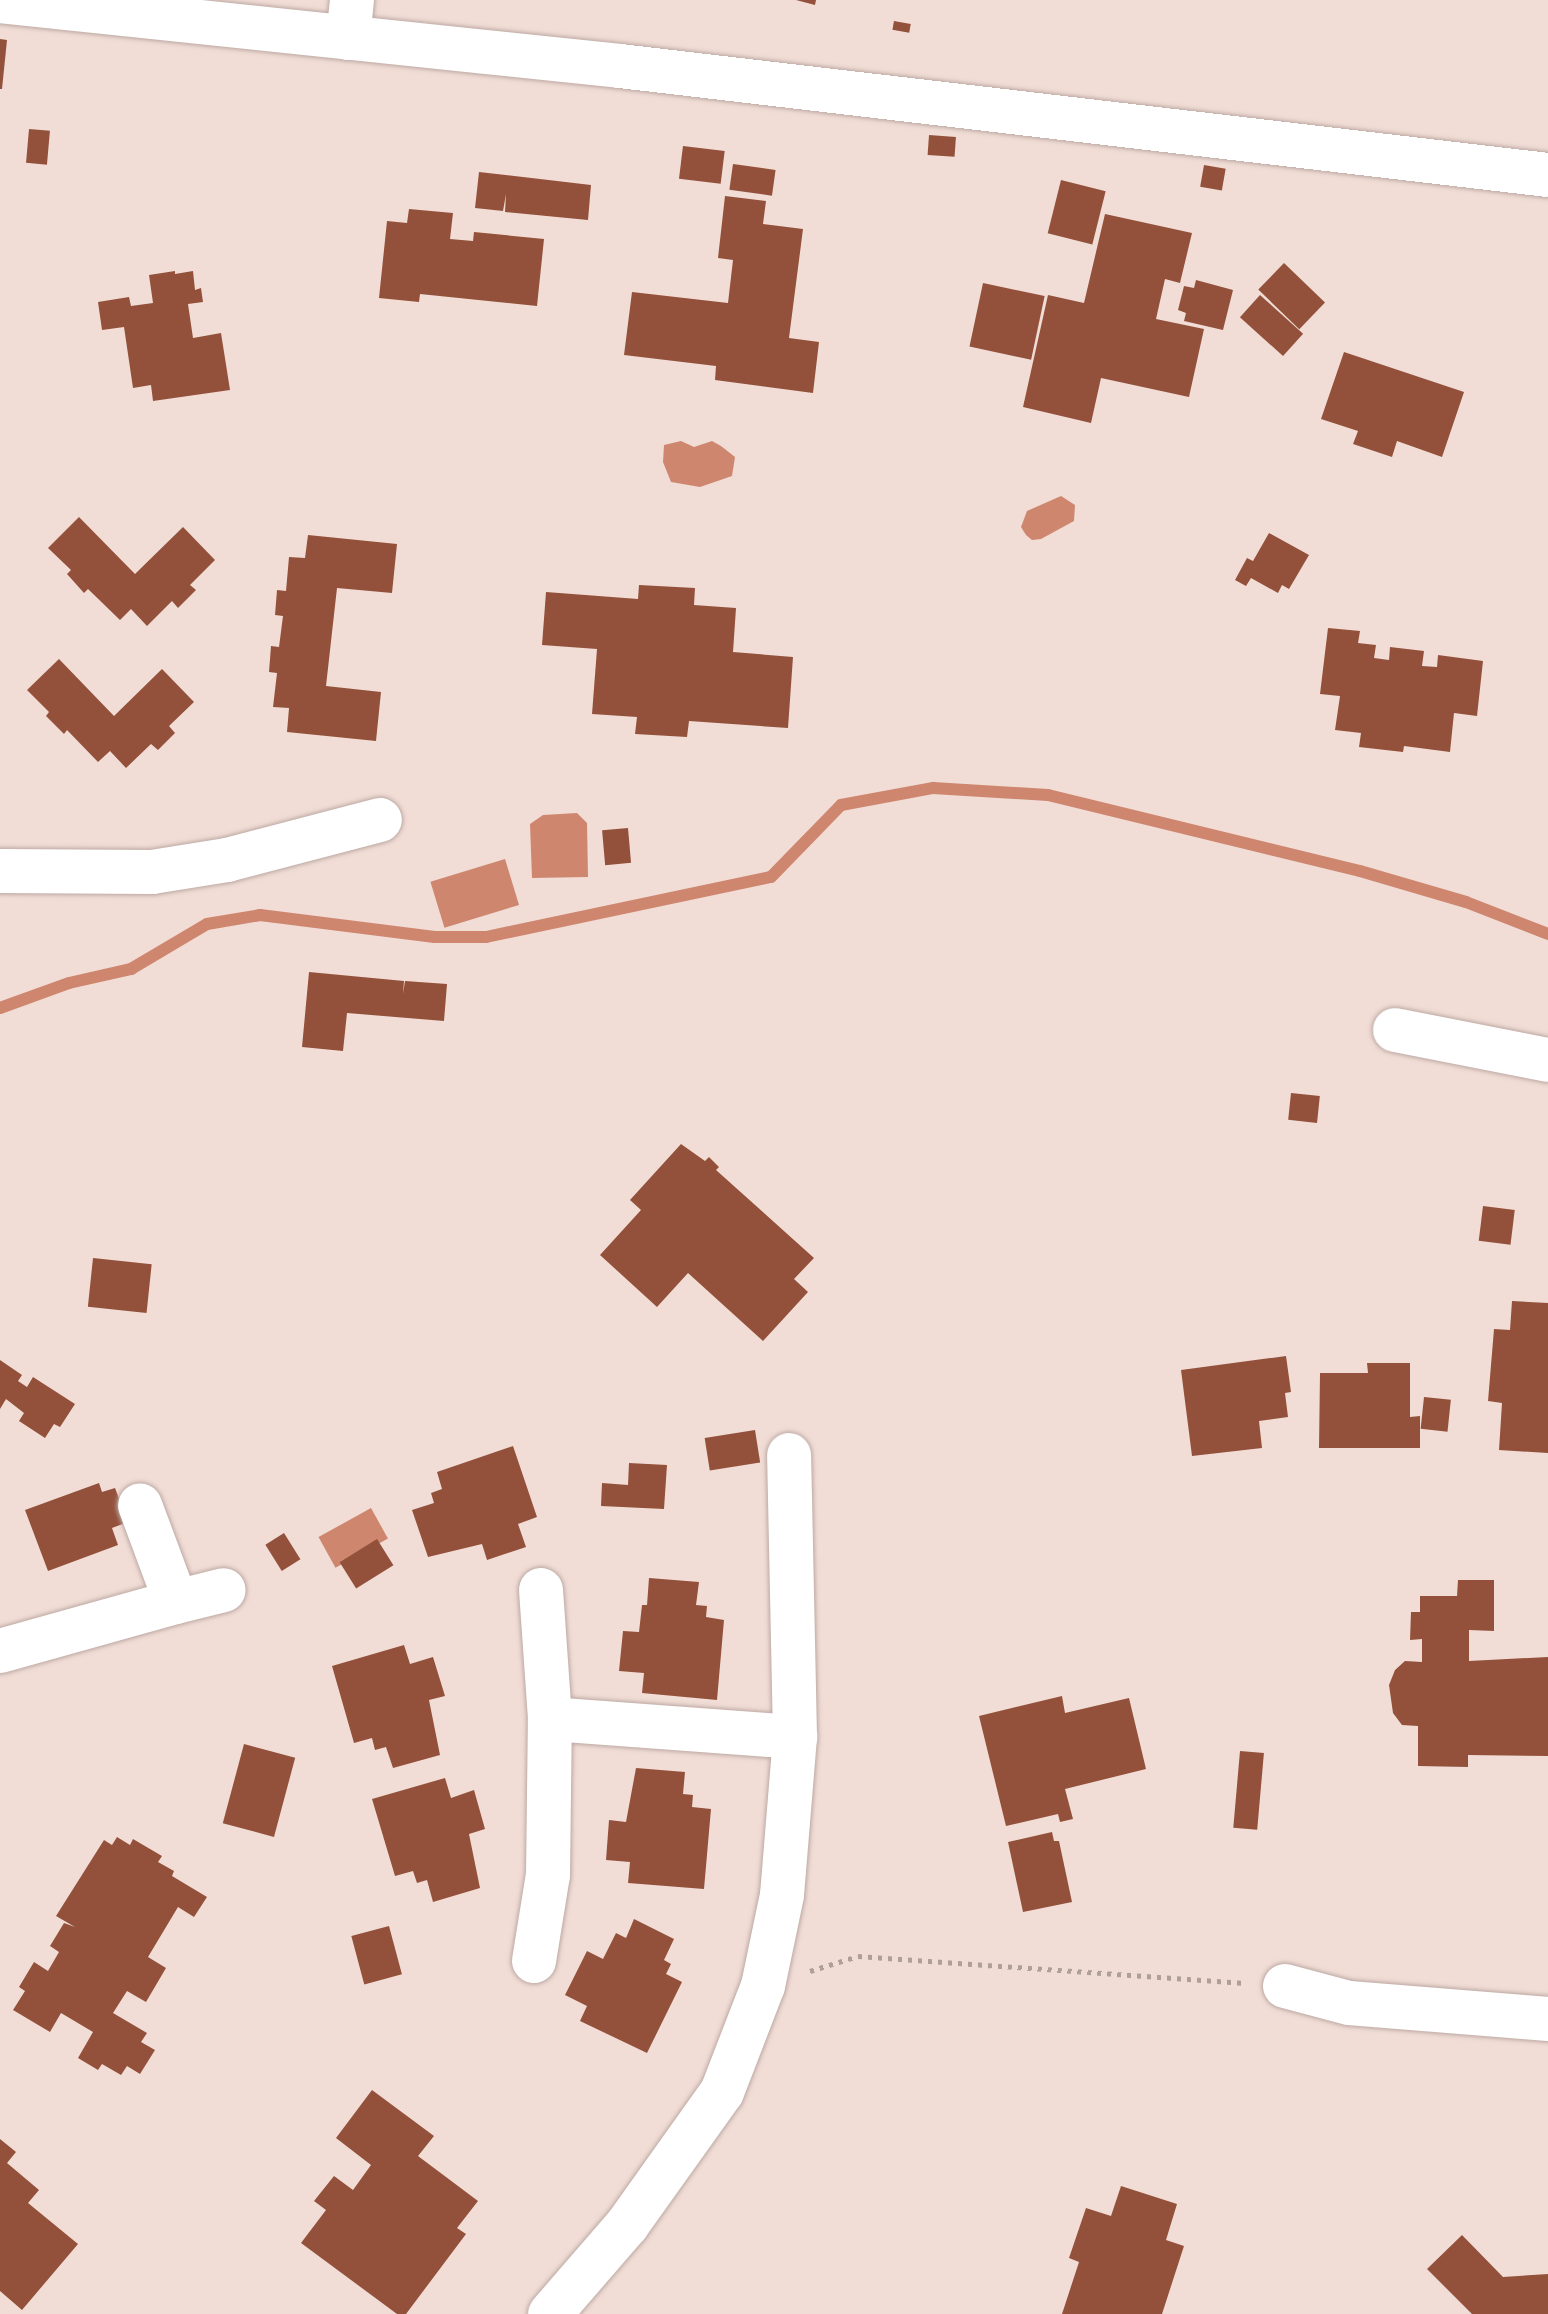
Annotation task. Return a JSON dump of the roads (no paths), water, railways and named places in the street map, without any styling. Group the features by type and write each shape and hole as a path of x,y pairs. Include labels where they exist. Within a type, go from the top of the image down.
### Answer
{"street":[{"path":"0,1 350,19 1084,119 1548,175"},
{"path":"0,871 152,872 227,860 380,820"},
{"path":"1395,1030 1548,1060"},
{"path":"550,2314 627,2225 722,2092 763,1986 782,1895 795,1737 789,1455"},
{"path":"140,1505 176,1602"},
{"path":"0,1651 224,1590"},
{"path":"534,1961 548,1875 550,1719 541,1590"},
{"path":"550,1719 795,1737"},
{"path":"1285,1986 1349,2003 1548,2019"}],"waterway":[{"path":"0,1008 69,983 131,969 207,924 260,915 435,937 486,937 771,877 841,805 933,788 1048,795 1360,871 1466,902 1548,934"}]}
